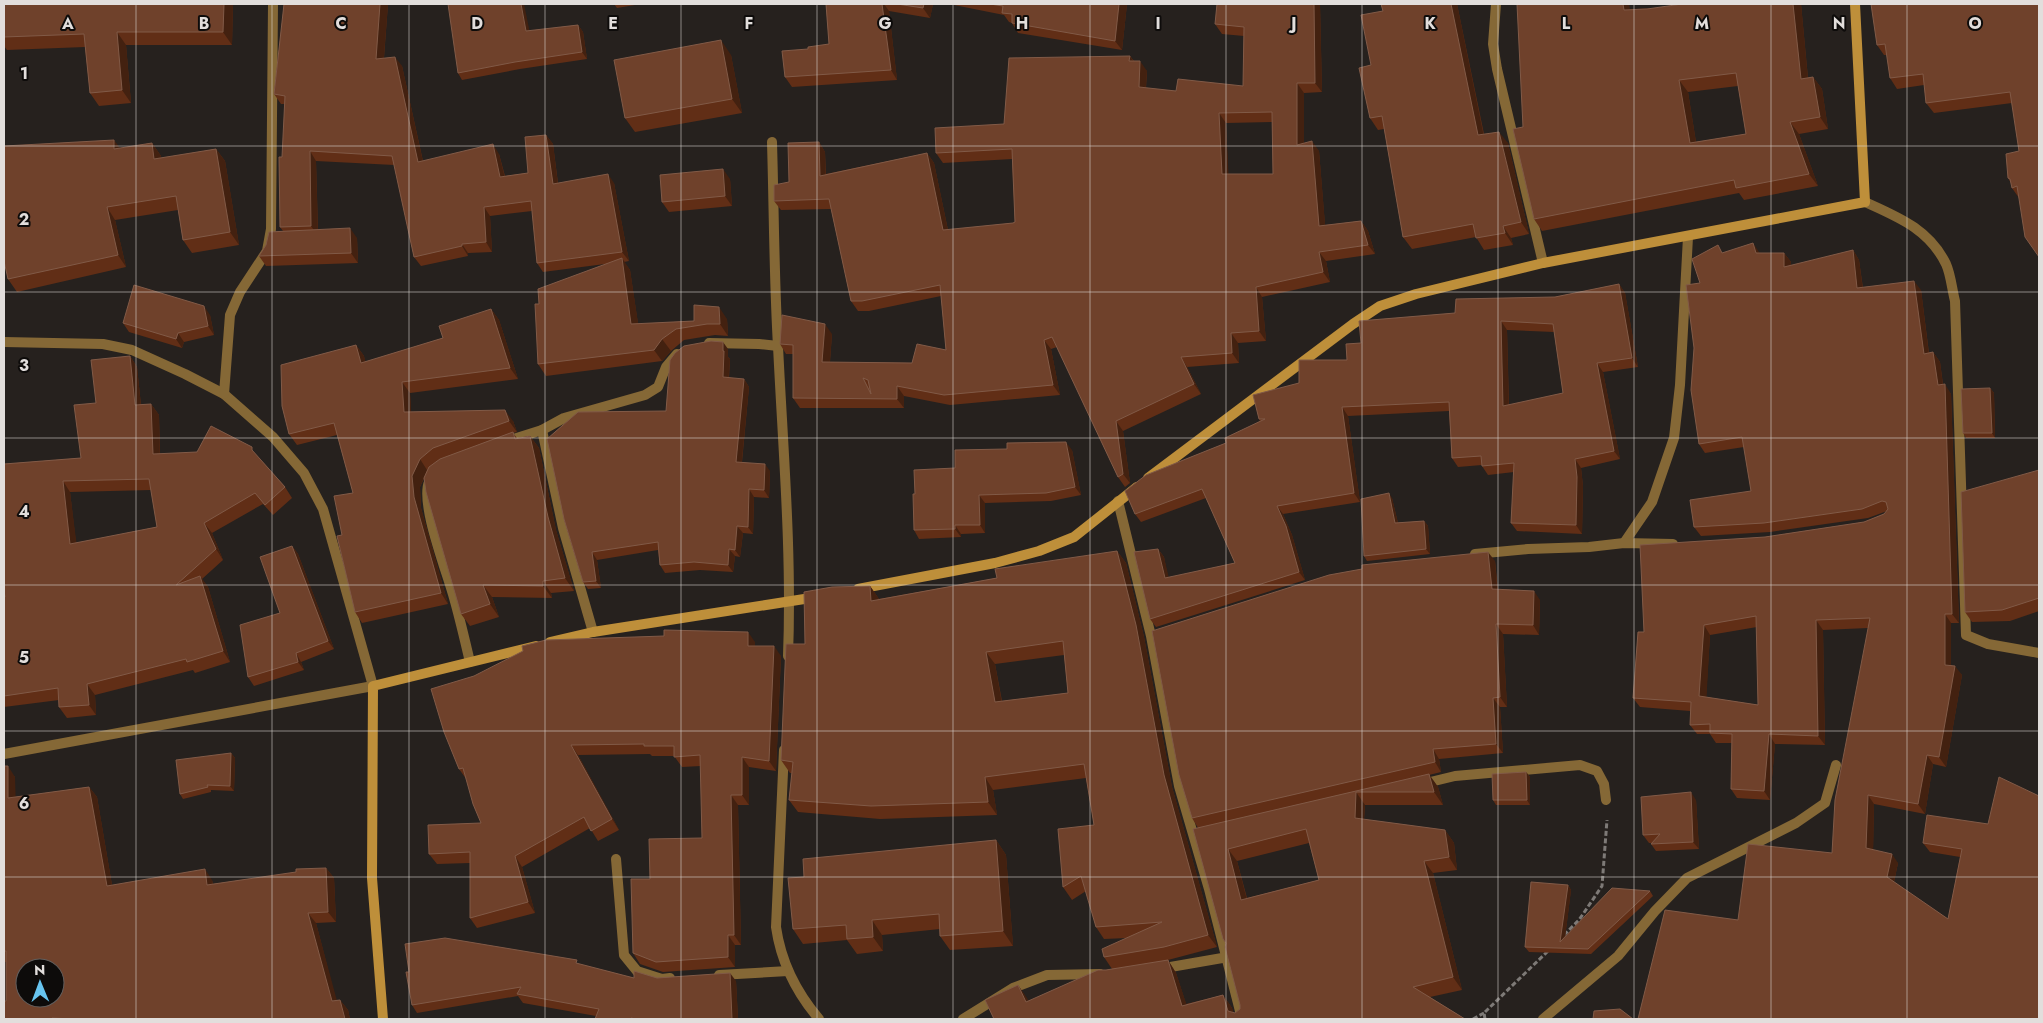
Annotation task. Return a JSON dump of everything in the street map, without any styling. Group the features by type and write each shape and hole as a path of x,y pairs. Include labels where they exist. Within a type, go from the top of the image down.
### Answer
{"street":[{"path":"224,394 230,315 240,292 267,251 271,229 273,4"},
{"path":"1496,4 1493,44 1496,69 1544,263"},
{"path":"1855,4 1865,202"},
{"path":"772,142 778,346 783,410 790,602 787,671"},
{"path":"846,592 986,565 1039,551 1074,537 1118,501 1353,324 1380,306 1416,294 1544,263 1865,202 1905,220 1932,240 1947,265 1954,302 1966,635 1988,644 2039,653"},
{"path":"1624,543 1652,502 1674,438 1680,385 1688,237"},
{"path":"4,342 103,344 132,350 224,394 273,437 304,473 323,509 373,686 372,878 383,1019"},
{"path":"701,345 724,342 778,346"},
{"path":"496,446 542,430 564,418 645,395 658,387 666,368 675,356 686,348"},
{"path":"542,430 563,528 592,632"},
{"path":"432,475 426,490 428,506 470,662"},
{"path":"1118,501 1155,635 1180,786 1199,835 1242,1019"},
{"path":"1468,555 1624,543 1684,544"},
{"path":"4,754 373,686 592,632 828,595"},
{"path":"784,740 776,927 779,946 788,971 805,1003 819,1019"},
{"path":"1416,785 1455,776 1580,765 1597,771 1604,784 1606,800"},
{"path":"1543,1019 1618,956 1655,911 1687,878 1796,823 1824,803 1836,765"},
{"path":"616,859 624,955 637,971 662,979 681,978"},
{"path":"1152,970 1228,957"},
{"path":"710,976 788,971"},
{"path":"963,1019 1013,988 1047,975 1088,974 1114,976"}],"path":[{"path":"1560,939 1579,920 1602,886 1607,833 1606,800"},
{"path":"1473,1019 1484,1013 1554,945"},
{"path":"1484,1013 1485,1019"}],"building":[{"path":"4,4 224,4 223,32 117,32 122,90 90,93 84,34 4,37"},
{"path":"284,4 380,4 376,59 395,57 418,162 493,144 500,177 528,173 525,137 546,135 553,184 608,174 622,252 537,263 531,201 484,207 486,242 462,244 462,246 414,257 392,156 310,151 311,226 280,227 279,157 282,157 285,96 274,94"},
{"path":"448,4 521,4 526,31 578,25 582,52 458,73"},
{"path":"826,4 882,4 891,70 785,77 782,51 808,49 808,47 829,44"},
{"path":"897,4 924,4 923,8"},
{"path":"990,4 1119,4 1115,41 1012,23 1012,14 1002,13 1003,6"},
{"path":"1217,4 1314,4 1315,83 1297,83 1297,145 1312,141 1319,226 1361,221 1368,245 1319,252 1323,272 1256,287 1259,331 1231,333 1232,353 1181,357 1194,384 1116,421 1123,474 1118,477 1052,337 1044,340 1053,385 944,395 897,386 897,399 793,398 793,345 780,344 782,315 825,324 822,362 912,363 917,344 946,350 940,285 862,301 851,301 829,199 774,201 774,185 789,182 788,143 819,142 820,176 927,153 943,230 1013,223 1015,222 1012,149 936,153 935,128 1004,124 1009,58 1130,56 1129,61 1140,61 1139,87 1176,91 1178,79 1243,86 1244,27 1215,24","holes":["1272,112 1273,174 1222,174 1219,113","863,378 868,380 871,394"]},
{"path":"1381,4 1451,4 1478,135 1499,132 1521,222 1503,226 1505,233 1476,238 1473,224 1403,237 1382,116 1370,118 1359,68 1371,65 1361,15 1383,11"},
{"path":"1517,4 1623,4 1624,10 1682,4 1793,4 1801,79 1813,77 1820,117 1790,122 1809,174 1736,188 1734,180 1534,219 1513,129 1523,127","holes":["1736,73 1746,134 1690,143 1679,80"]},
{"path":"1871,4 2039,4 2039,257 2025,237 2017,186 2012,188 2008,178 2006,154 2019,151 2010,92 1926,103 1923,74 1890,78 1885,44 1877,45"},
{"path":"721,40 732,99 625,118 614,60"},
{"path":"114,140 114,149 152,143 154,159 216,149 230,232 183,240 176,196 107,207 118,255 8,279 4,261 4,146"},
{"path":"723,169 725,196 662,202 660,175"},
{"path":"350,228 351,253 259,256 266,245 269,232"},
{"path":"1753,243 1756,253 1784,253 1784,267 1853,250 1857,288 1914,281 1924,354 1933,352 1938,385 1945,384 1952,614 1945,614 1945,665 1955,666 1939,757 1927,755 1918,804 1868,795 1866,848 1892,854 1887,877 1948,919 1962,849 1923,843 1927,815 1988,824 1999,777 2039,796 2039,1019 1638,1019 1665,910 1738,920 1748,844 1832,853 1835,800 1870,618 1816,620 1818,736 1769,734 1764,791 1731,789 1732,734 1710,733 1710,724 1690,725 1691,702 1633,698 1638,632 1644,632 1640,545 1765,537 1864,522 1884,514 1888,509 1886,502 1882,501 1862,509 1764,523 1694,527 1690,500 1751,491 1742,437 1699,444 1691,390 1694,348 1686,285 1700,283 1692,259 1718,245 1722,253","holes":["1756,616 1758,705 1699,696 1704,625"]},
{"path":"622,258 631,324 694,321 694,305 719,307 720,324 676,329 662,339 654,350 538,364 535,304 539,304 538,289"},
{"path":"1619,284 1632,358 1597,363 1614,451 1575,459 1577,477 1576,525 1511,523 1514,463 1482,466 1481,456 1452,458 1449,402 1342,407 1354,493 1277,506 1286,526 1299,572 1150,619 1134,552 1158,549 1165,578 1235,563 1202,489 1135,514 1125,491 1146,475 1226,443 1225,438 1265,419 1259,419 1253,395 1299,383 1299,360 1347,360 1346,344 1361,343 1359,321 1455,313 1456,299 1555,297","holes":["1501,321 1553,324 1563,393 1503,406"]},
{"path":"134,285 204,306 208,326 178,333 176,339 123,323"},
{"path":"491,309 510,368 402,382 404,412 505,410 509,421 433,448 420,459 412,476 414,497 441,593 355,612 337,536 342,535 334,496 353,493 334,423 289,434 282,406 281,365 356,345 361,363 443,338 439,326"},
{"path":"711,341 723,342 723,377 744,379 736,462 765,464 764,490 749,489 748,527 737,526 735,550 729,549 728,565 694,562 660,565 658,542 592,552 596,581 583,582 564,519 547,439 578,412 666,411 670,360 684,346"},
{"path":"130,356 135,405 151,404 153,454 197,452 211,426 252,447 252,450 285,487 265,505 255,493 204,523 216,549 176,585 200,576 223,651 187,662 186,659 87,684 89,705 59,707 58,688 4,696 4,464 81,458 74,405 96,403 91,360","holes":["149,479 157,527 70,544 63,481"]},
{"path":"1990,388 1992,433 1963,433 1961,389"},
{"path":"513,432 515,439 530,436 548,517 565,578 543,581 543,586 483,585 490,604 461,614 426,492 424,478 429,467 440,459"},
{"path":"1066,442 1075,487 1046,493 979,495 980,525 955,525 955,529 914,530 914,470 955,468 955,450 1007,449 1007,443"},
{"path":"2039,470 2039,598 2002,610 1965,612 1961,492"},
{"path":"1389,493 1395,523 1424,521 1426,549 1364,556 1361,499"},
{"path":"292,546 328,641 296,653 298,662 248,677 240,625 280,613 260,557"},
{"path":"1117,551 1136,625 1164,775 1208,935 1164,947 1104,957 1102,949 1162,922 1096,927 1081,876 1063,887 1058,829 1094,825 1084,764 985,777 988,802 871,806 789,800 793,762 781,760 786,644 805,644 804,592 832,587 870,586 871,601 997,578 995,569","holes":["1063,641 1068,693 995,702 986,652"]},
{"path":"1488,552 1492,589 1534,591 1533,625 1496,624 1500,697 1493,698 1496,744 1433,749 1435,762 1192,818 1179,775 1152,631 1329,575 1362,569 1362,565"},
{"path":"664,630 748,632 748,646 774,646 769,761 742,757 742,795 731,795 734,935 728,935 728,957 656,962 633,953 631,879 650,879 649,839 702,838 700,755 674,757 674,746 644,746 644,744 571,745 612,819 591,831 584,817 515,856 528,902 470,918 470,852 429,854 428,825 481,823 473,804 463,768 459,769 444,732 431,689 474,676 523,651 522,646 546,640 664,636"},
{"path":"231,753 230,786 207,785 208,787 180,794 176,760"},
{"path":"4,766 8,766 8,798 89,787 107,886 205,869 207,885 296,872 296,869 326,868 328,912 308,913 332,1001 340,1000 345,1019 4,1019 6,951 4,951"},
{"path":"1526,772 1527,800 1493,800 1492,774"},
{"path":"1429,774 1434,792 1356,792 1355,818 1445,830 1449,857 1424,861 1453,977 1413,987 1465,1019 994,1019 985,1000 1018,985 1026,1002 1098,970 1168,960 1182,1006 1223,995 1228,1011 1235,1013 1240,1009 1225,947 1226,943 1223,939 1193,829","holes":["1306,829 1319,880 1241,900 1228,849"]},
{"path":"1691,792 1693,842 1651,844 1660,834 1643,835 1641,797"},
{"path":"996,840 1003,931 940,936 939,914 872,920 873,937 847,939 846,925 793,929 788,878 804,877 803,859"},
{"path":"1531,882 1568,885 1560,942 1612,888 1650,891 1588,949 1525,947"},
{"path":"445,938 577,960 576,963 634,978 634,971 657,978 730,973 732,1019 595,1019 599,1009 517,994 521,987 412,1005 406,972 409,972 405,944"},
{"path":"1620,1009 1633,1019 1593,1019 1594,1011"}]}
